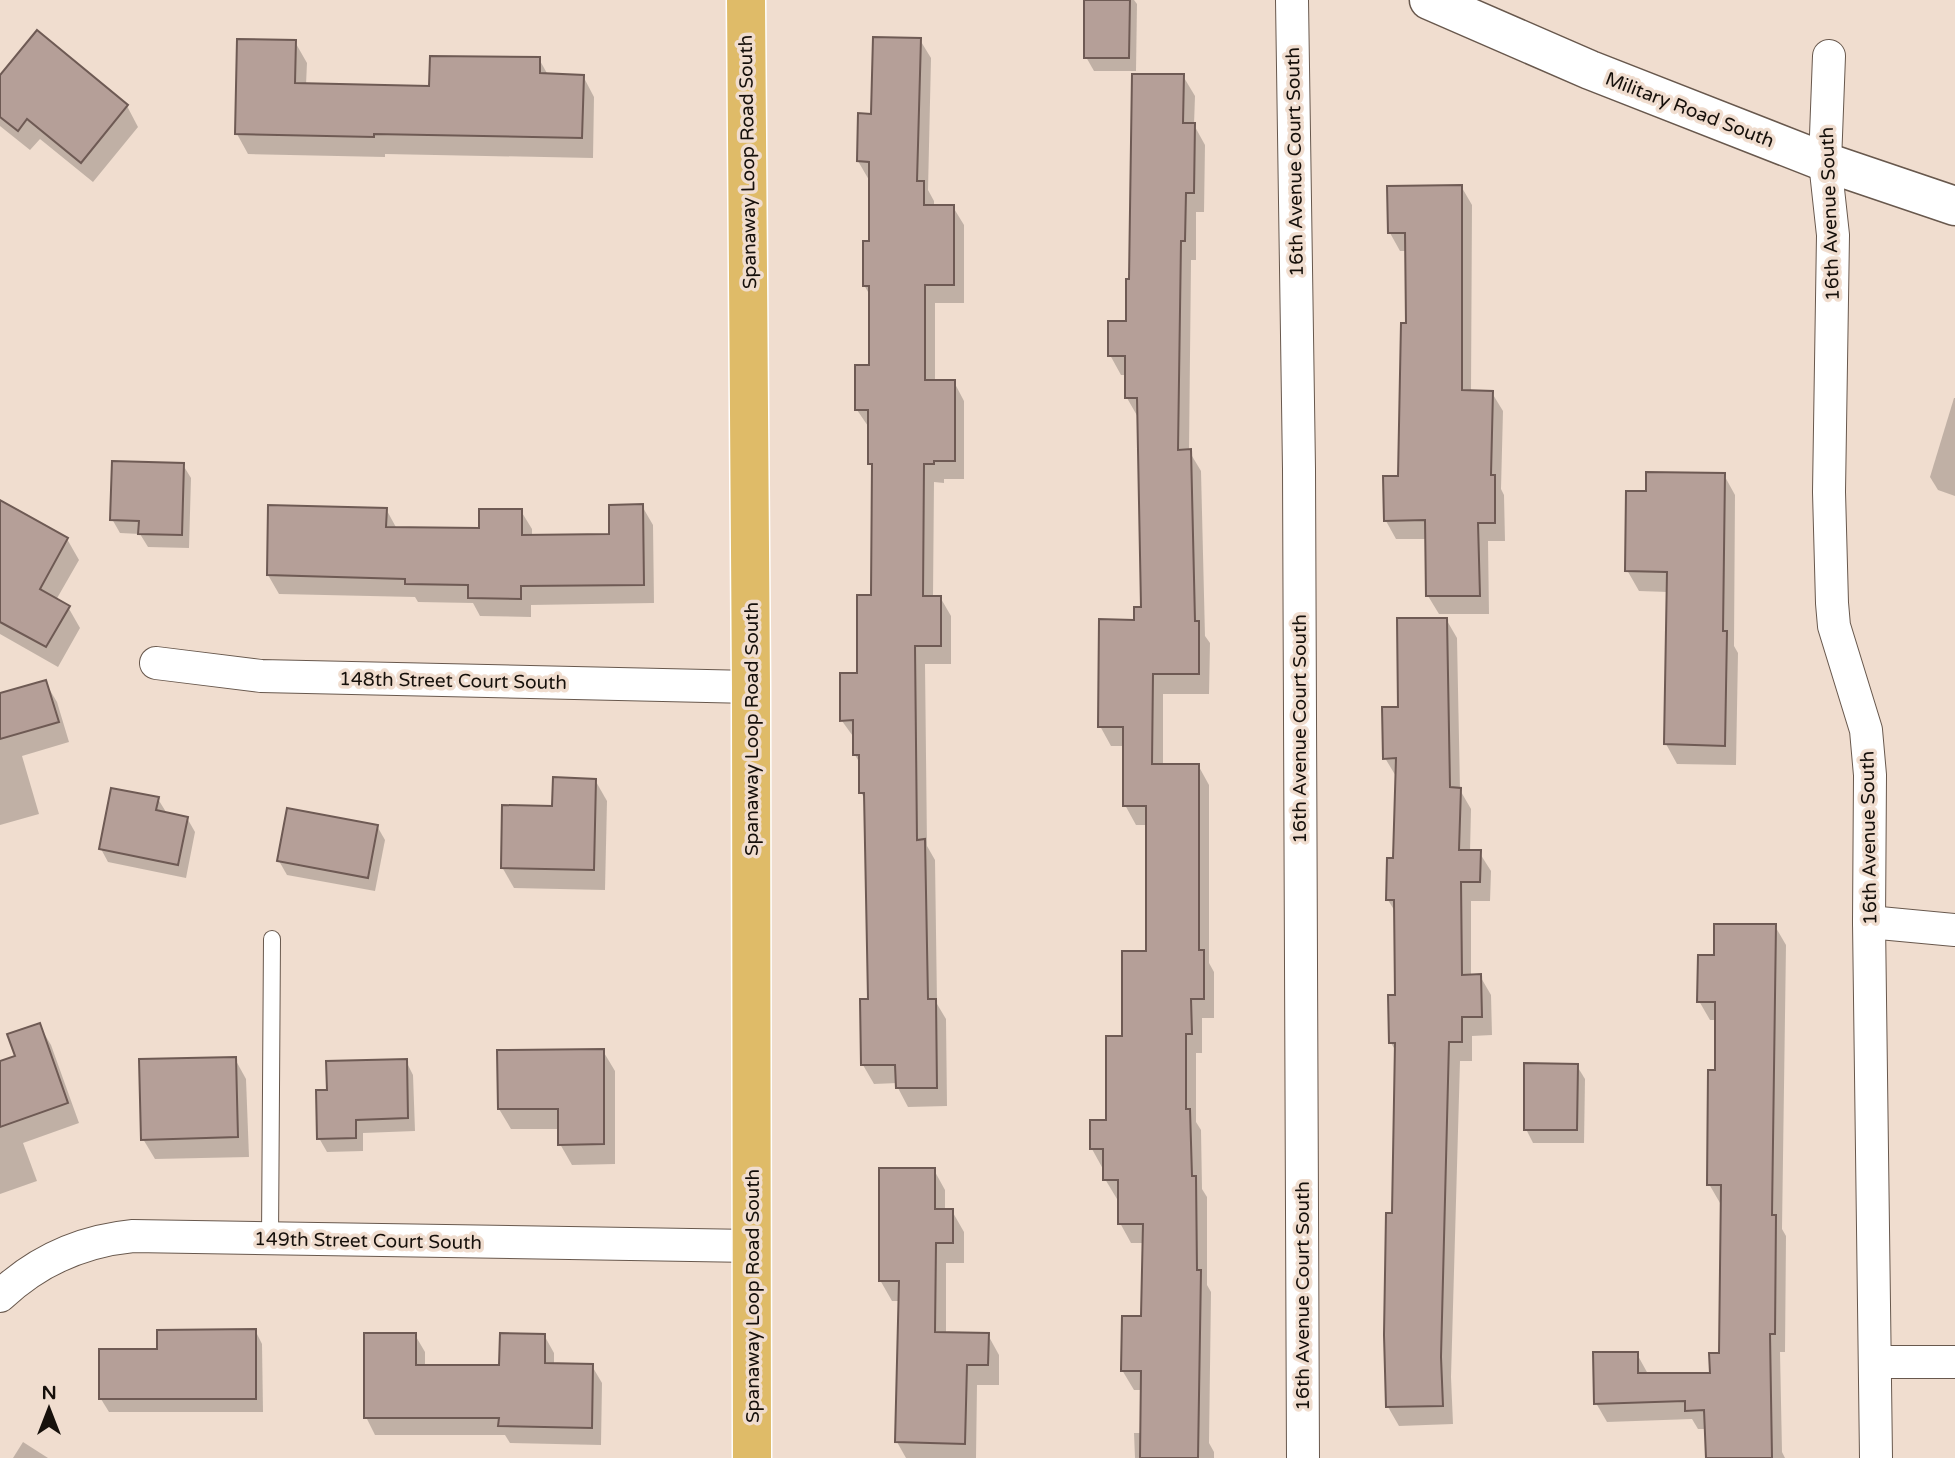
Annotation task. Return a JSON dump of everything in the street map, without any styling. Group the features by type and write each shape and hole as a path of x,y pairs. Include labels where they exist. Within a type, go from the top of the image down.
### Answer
{"main road":[{"name":"Spanaway Loop Road South","path":"746,0 751,687 752,1458"},
{"name":"Military Road South","path":"1429,0 1590,70 1825,162 1955,206"}],"street":[{"name":"16th Avenue Court South","path":"1292,0 1299,483 1303,1458"},
{"name":"16th Avenue South","path":"1829,56 1825,162 1833,234 1829,492 1832,603 1834,626 1866,730 1870,775 1869,922 1876,1458"},
{"name":"148th Street Court South","path":"156,663 261,676 751,687"},
{"path":"1869,922 1955,930"},
{"name":"149th Street Court South","path":"0,1296 20,1277 44,1262 83,1245 133,1236 752,1246"},
{"path":"1875,1362 1955,1362"}],"lane":[{"path":"270,1239 272,939"}],"building":[{"path":"1084,0 1130,0 1129,58 1084,58"},
{"path":"37,30 128,105 81,163 27,119 18,131 0,117 0,75"},
{"path":"873,37 921,38 917,181 924,181 924,205 954,205 954,285 925,285 925,380 955,380 955,461 924,464 923,596 941,596 941,646 915,646 917,840 925,839 928,999 936,999 937,1088 896,1088 895,1065 861,1065 860,999 868,999 864,793 859,793 859,755 853,755 853,720 840,721 840,673 857,673 857,595 871,595 872,464 868,464 868,410 855,410 855,365 869,365 869,286 863,286 863,241 869,241 869,162 857,161 858,113 871,114"},
{"path":"237,39 296,40 295,83 429,86 430,56 540,57 540,73 584,75 582,138 235,134"},
{"path":"1132,74 1184,74 1183,123 1195,123 1194,193 1186,193 1185,241 1181,241 1178,450 1191,449 1195,621 1199,621 1199,674 1153,674 1152,764 1199,764 1199,950 1204,950 1204,999 1191,999 1192,1034 1186,1034 1186,1109 1190,1109 1192,1176 1196,1176 1197,1270 1201,1270 1198,1458 1140,1458 1141,1371 1121,1371 1122,1316 1141,1316 1143,1224 1118,1224 1118,1180 1103,1180 1103,1149 1090,1149 1090,1120 1106,1120 1106,1036 1122,1036 1122,951 1146,951 1146,806 1123,806 1123,727 1098,727 1099,619 1134,620 1134,607 1141,607 1137,398 1125,398 1125,356 1108,356 1108,321 1126,321"},
{"path":"1462,185 1462,390 1493,391 1491,475 1495,475 1495,523 1478,523 1480,596 1426,596 1425,520 1384,521 1383,476 1398,476 1401,323 1406,323 1405,233 1388,233 1387,186"},
{"path":"112,461 184,463 182,535 138,534 139,521 110,520"},
{"path":"1646,472 1725,473 1725,746 1664,744 1667,572 1625,571 1626,491 1646,491"},
{"path":"0,500 68,538 40,589 70,606 46,647 0,622"},
{"path":"643,504 644,585 521,586 521,599 468,598 468,585 405,584 405,579 267,575 268,505 387,508 386,527 479,528 479,509 522,509 522,535 609,534 609,505"},
{"path":"1397,618 1447,618 1450,787 1461,788 1459,850 1481,850 1480,882 1461,882 1462,975 1481,974 1482,1017 1462,1017 1462,1042 1449,1042 1441,1357 1443,1406 1386,1407 1386,1213 1392,1213 1395,1043 1389,1043 1388,995 1395,995 1394,900 1386,900 1387,858 1393,858 1396,758 1383,759 1382,707 1398,707"},
{"path":"46,680 59,722 0,739 0,693"},
{"path":"553,777 596,779 594,870 501,868 502,805 552,806"},
{"path":"111,788 159,797 156,810 188,817 178,865 99,849"},
{"path":"287,808 378,825 368,878 277,861"},
{"path":"1714,924 1776,924 1772,1215 1776,1215 1775,1334 1770,1334 1772,1458 1706,1458 1704,1410 1685,1411 1685,1401 1594,1404 1593,1352 1638,1352 1638,1373 1710,1373 1709,1353 1719,1353 1721,1185 1707,1185 1708,1070 1715,1070 1715,1002 1697,1002 1698,955 1714,955"},
{"path":"40,1023 68,1103 0,1127 0,1061 15,1056 7,1034"},
{"path":"604,1049 604,1144 558,1145 558,1109 498,1109 497,1050"},
{"path":"236,1057 238,1137 141,1140 139,1059"},
{"path":"407,1059 408,1118 356,1120 356,1138 317,1139 316,1090 327,1090 326,1061"},
{"path":"1524,1063 1578,1064 1577,1130 1524,1130"},
{"path":"879,1168 935,1168 935,1209 953,1209 953,1243 936,1243 935,1332 989,1333 988,1365 967,1365 965,1444 895,1442 899,1281 879,1281"},
{"path":"256,1329 256,1399 99,1399 99,1349 157,1349 157,1330"},
{"path":"364,1333 416,1333 416,1365 499,1365 500,1333 545,1334 545,1363 593,1364 592,1428 498,1426 499,1418 364,1418"}]}
